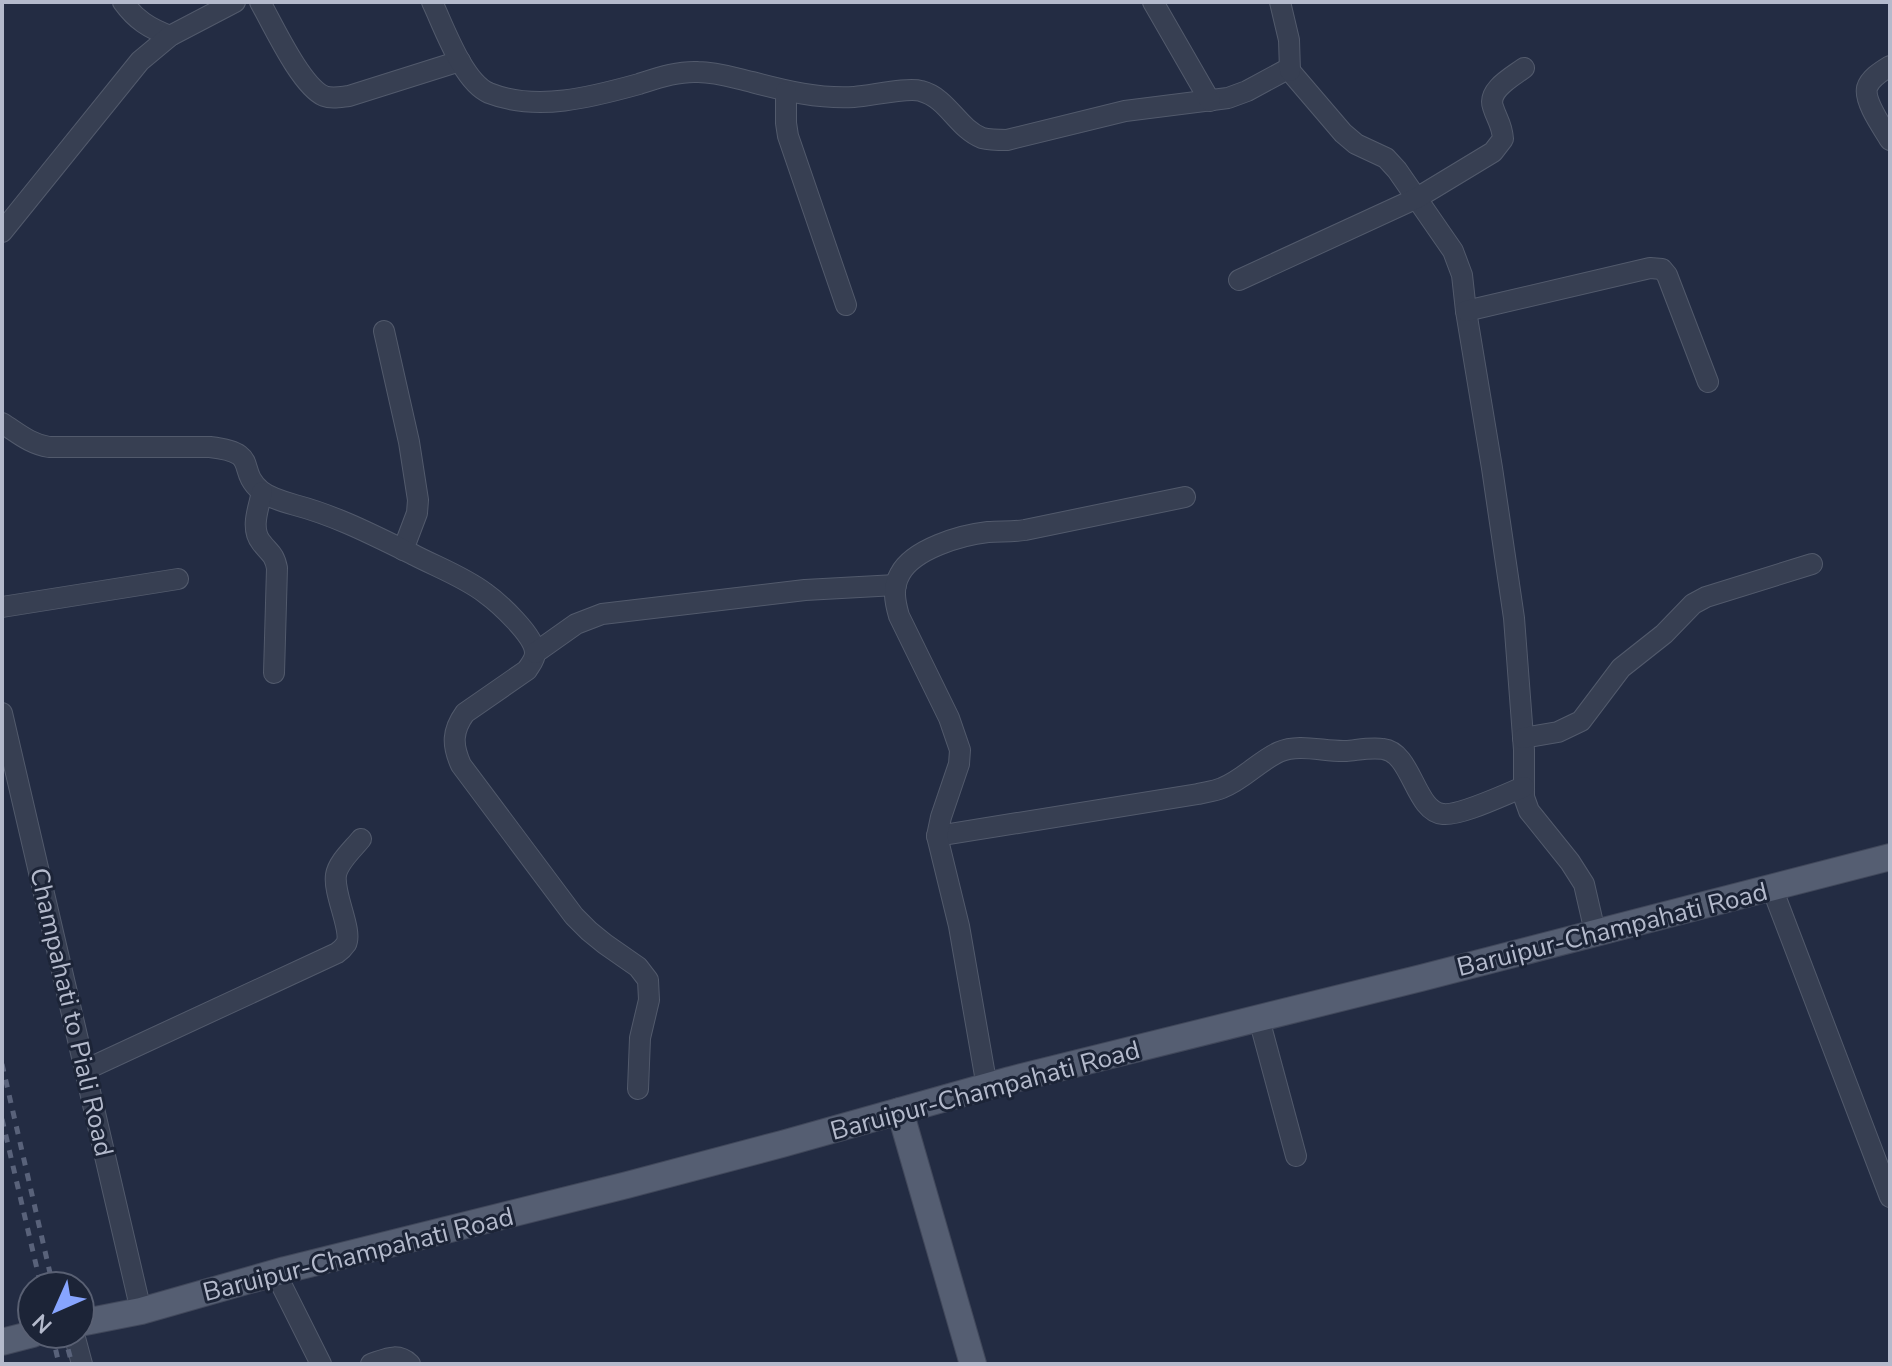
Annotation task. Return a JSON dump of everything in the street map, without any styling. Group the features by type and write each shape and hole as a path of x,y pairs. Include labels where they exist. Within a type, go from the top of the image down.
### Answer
{"main road":[{"name":"Baruipur-Champahati Road","path":"96,1320 141,1311 275,1272 627,1185 987,1087 1890,857"},
{"path":"900,1111 973,1364"}],"street":[{"path":"123,2 144,25 170,36"},
{"path":"2,232 140,61 170,36 235,2"},
{"path":"260,2 304,78 320,94 332,98 349,96 460,61"},
{"path":"1153,2 1210,101"},
{"path":"1280,2 1289,40 1290,71 1343,133 1356,144 1386,158 1453,251 1462,275 1514,618 1524,797 1529,811 1584,884 1595,932"},
{"path":"440,5 460,61 473,81 488,92 524,101 561,101 606,93 677,73 698,72 814,96 853,97 916,89 932,94 970,131 990,140 1007,140 1125,111 1228,98 1290,71"},
{"path":"1890,66 1874,77 1867,88 1869,102 1890,140"},
{"path":"1239,280 1417,198 1493,152 1503,139 1503,127 1492,99 1495,92 1524,68"},
{"path":"786,91 788,136 846,305"},
{"path":"1466,311 1650,268 1662,269 1708,382"},
{"path":"384,331 409,442 418,500 417,513 403,550"},
{"path":"2,423 25,440 49,447 181,447 226,449 238,453 262,492 336,517 483,591 504,608 532,643 535,653 533,662 527,670 465,713 454,736 454,749 461,765 574,916 605,944 638,967 648,980 649,1000 640,1038 638,1089"},
{"path":"262,492 256,533 271,551 277,568 274,673"},
{"path":"987,1087 959,926 937,836 959,764 960,750 949,718 899,616 894,600 900,573 914,558 960,537 1025,530 1185,497"},
{"path":"1523,738 1558,732 1581,721 1621,668 1664,634 1693,604 1706,597 1812,564"},
{"path":"2,607 178,579"},
{"path":"535,653 576,624 602,614 805,590 896,585"},
{"name":"Champahati to Piali Road","path":"2,713 141,1311"},
{"path":"937,836 1223,788 1276,753 1292,748 1391,750 1428,806 1436,813 1445,815 1524,787"},
{"path":"85,1070 337,953 345,946 348,937 336,874 342,861 361,839"},
{"path":"1772,888 1883,1161 1890,1197"},
{"path":"1259,1019 1296,1156"},
{"path":"275,1272 321,1364"},
{"path":"371,1364 400,1357 410,1364"}],"railway":[{"path":"2,1064 49,1270"},
{"path":"2,1119 37,1270"},
{"path":"56,1350 59,1364"},
{"path":"68,1350 72,1364"}]}
